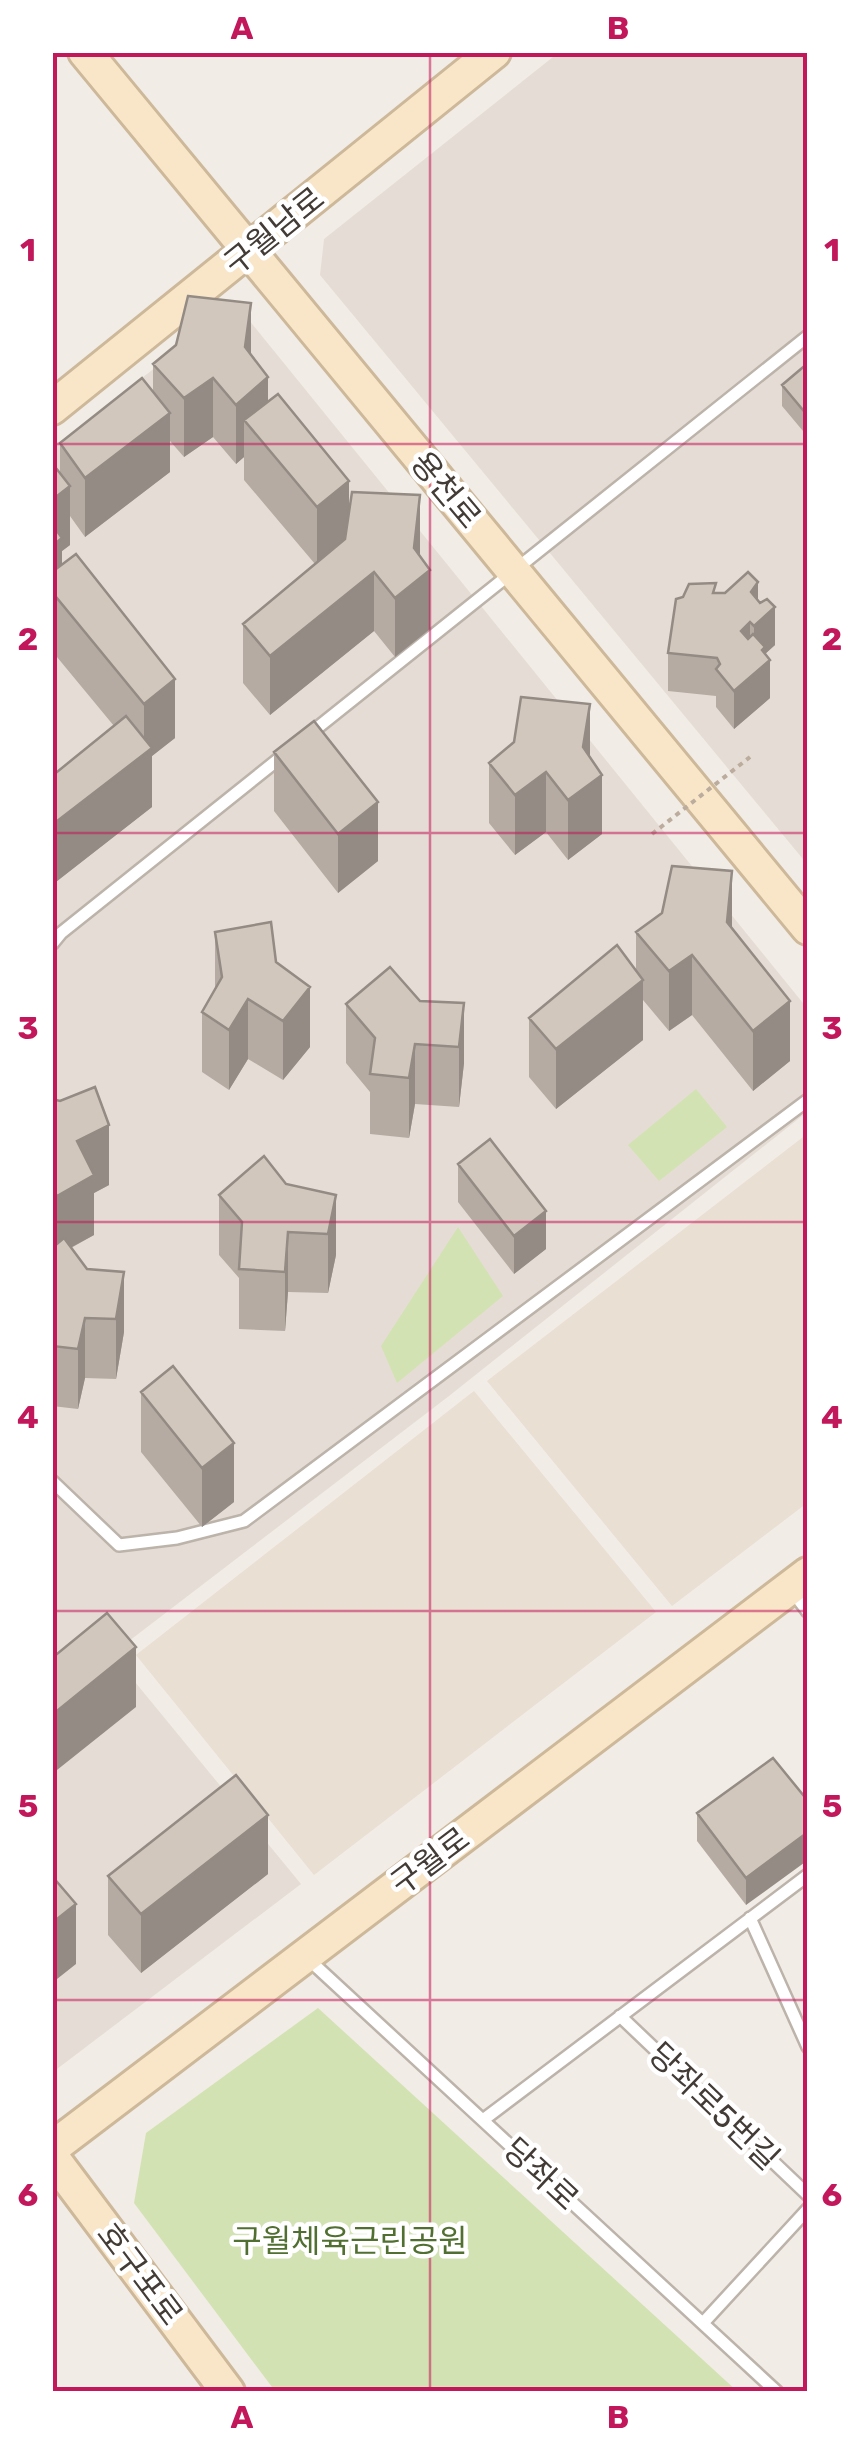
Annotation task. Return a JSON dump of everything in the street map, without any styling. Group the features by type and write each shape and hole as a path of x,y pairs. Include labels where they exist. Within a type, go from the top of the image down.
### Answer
{"street":[{"name":"용천로","path":"85,52 808,928"},
{"name":"구월남로","path":"52,408 494,52"},
{"name":"구월로","path":"52,2148 305,1956 801,1591"},
{"name":"호구포로","path":"52,2158 228,2392"}],"lane":[{"path":"52,944 808,336"},
{"path":"52,1481 119,1545 176,1538 244,1522 808,1100"},
{"name":"당좌로5번길","path":"483,2120 808,1874"},
{"path":"750,1918 808,2047"},
{"name":"당좌로","path":"305,1956 778,2392"},
{"name":"당좌로5번길","path":"620,2016 808,2195"},
{"path":"703,2323 808,2208"}],"path":[{"path":"652,834 750,757"}],"shaded area":[{"path":"558,53 807,53 807,864 320,275 324,239"},
{"path":"236,304 807,1008 807,1112 449,1396 112,1654 301,1884 53,2072 53,448"},
{"path":"807,1134 807,1503 672,1606 487,1381"},
{"path":"474,1391 656,1612 314,1875 136,1655"}],"green space":[{"path":"696,1089 727,1127 659,1181 628,1145"},
{"path":"458,1227 503,1296 397,1383 381,1346"},
{"name":"구월체육근린공원","path":"318,2008 737,2391 275,2391 134,2203 146,2133"}],"building":[{"path":"188,296 251,303 245,347 268,377 236,405 213,378 184,398 153,364 176,345"},
{"path":"808,363 808,416 782,385"},
{"path":"142,378 170,413 85,478 60,443"},
{"path":"278,394 349,481 317,507 244,420"},
{"path":"52,463 70,486 52,500"},
{"path":"352,492 420,495 414,548 430,570 395,598 374,572 270,656 243,624 345,539"},
{"path":"52,524 62,538 52,546"},
{"path":"76,554 175,679 144,704 52,592 52,572"},
{"path":"748,572 758,582 751,592 760,603 767,599 775,607 754,626 750,622 741,631 748,639 753,634 770,660 734,691 716,669 720,664 717,658 668,653 676,599 683,597 689,584 716,583 713,593 725,593"},
{"path":"521,697 590,704 583,747 602,775 568,800 546,772 515,795 489,763 514,742"},
{"path":"126,716 152,748 52,825 52,776"},
{"path":"314,721 378,802 338,834 274,752"},
{"path":"672,866 732,871 727,922 790,1001 753,1031 692,955 669,971 636,932 662,913"},
{"path":"271,922 276,962 310,987 283,1021 248,999 229,1030 202,1012 222,977 215,932"},
{"path":"617,945 643,980 556,1049 529,1018"},
{"path":"390,967 420,1001 464,1003 459,1047 415,1044 409,1078 370,1074 375,1038 346,1004"},
{"path":"95,1087 109,1125 77,1141 94,1175 57,1196 52,1187 52,1099 60,1101"},
{"path":"490,1139 546,1211 514,1236 458,1164"},
{"path":"264,1156 286,1184 336,1195 328,1234 288,1232 285,1272 239,1269 242,1222 219,1195"},
{"path":"64,1238 87,1269 124,1272 116,1319 85,1318 78,1349 52,1346 52,1248"},
{"path":"173,1366 234,1443 202,1468 141,1392"},
{"path":"107,1613 136,1647 52,1715 52,1658"},
{"path":"773,1758 808,1801 808,1832 746,1878 697,1813"},
{"path":"236,1775 268,1815 141,1914 108,1876"},
{"path":"52,1876 76,1904 52,1923"}]}
